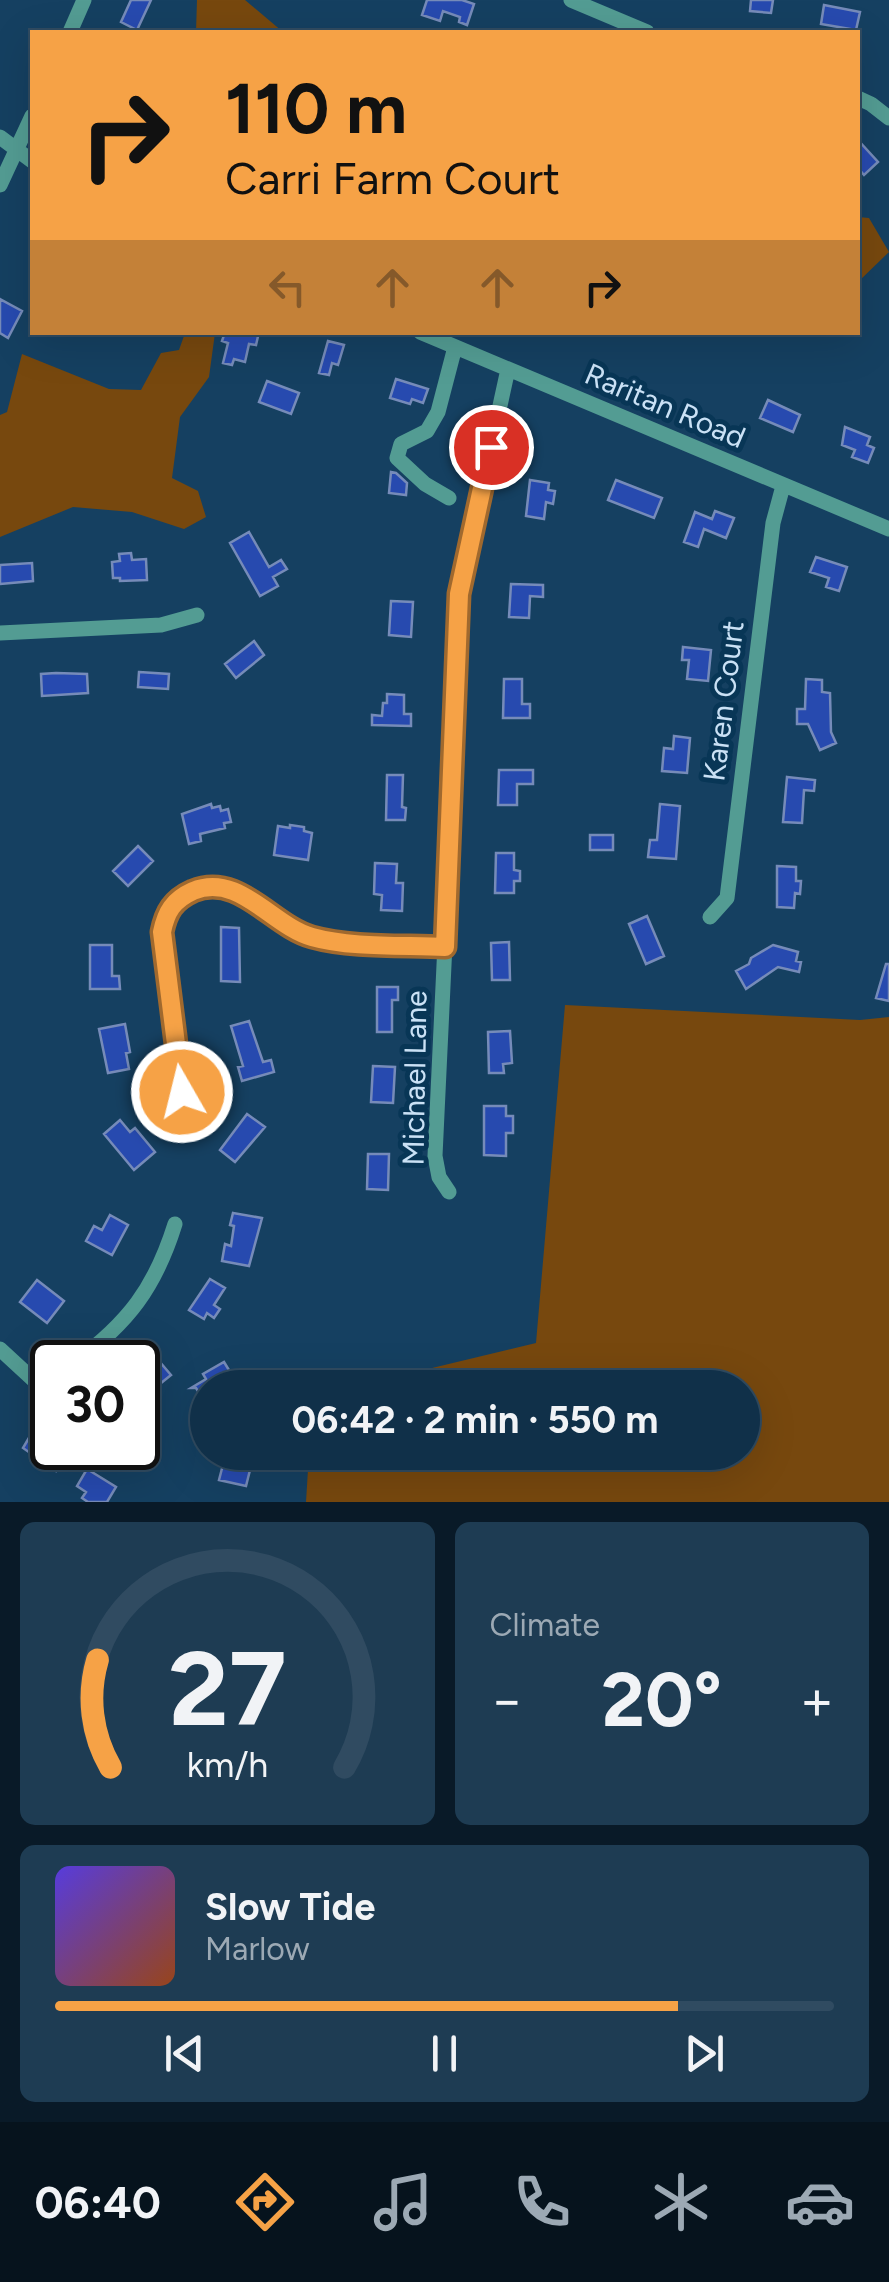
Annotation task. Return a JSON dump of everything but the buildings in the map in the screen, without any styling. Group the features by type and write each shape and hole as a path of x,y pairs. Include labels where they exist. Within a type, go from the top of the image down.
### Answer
{"street":[{"path":"71,30 84,0"},
{"path":"571,0 642,30"},
{"path":"860,99 889,118"},
{"path":"0,184 30,121"},
{"path":"0,137 30,159"},
{"name":"Raritan Road","path":"427,335 889,529"},
{"path":"449,498 425,484 398,458 401,444 428,431 438,412 455,347"},
{"name":"Michael Lane","path":"448,1192 439,1176 435,1156 459,594 508,369"},
{"name":"Karen Court","path":"710,917 727,898 773,523 783,486"},
{"path":"0,632 161,626 197,615"},
{"path":"182,1092 162,932 177,899 200,888 224,889 252,900 310,937 445,947"},
{"path":"101,1340 147,1291 162,1265 175,1224"},
{"path":"0,1349 30,1373"}],"shaded area":[{"path":"197,0 245,0 281,30 196,30"},
{"path":"860,217 869,218 889,252 860,280"},
{"path":"184,335 215,335 209,377 180,417 172,478 198,491 206,517 184,529 132,512 73,507 0,537 0,415 7,412 22,354 109,389 141,390 161,353 179,350"},
{"path":"565,1005 860,1020 889,1017 889,1502 306,1502 308,1470 760,1470 760,1370 424,1370 536,1343"}],"route":[{"path":"182,1092 162,951 165,918 177,899 200,888 224,889 252,900 310,937 445,947 459,594 491,447"}]}
